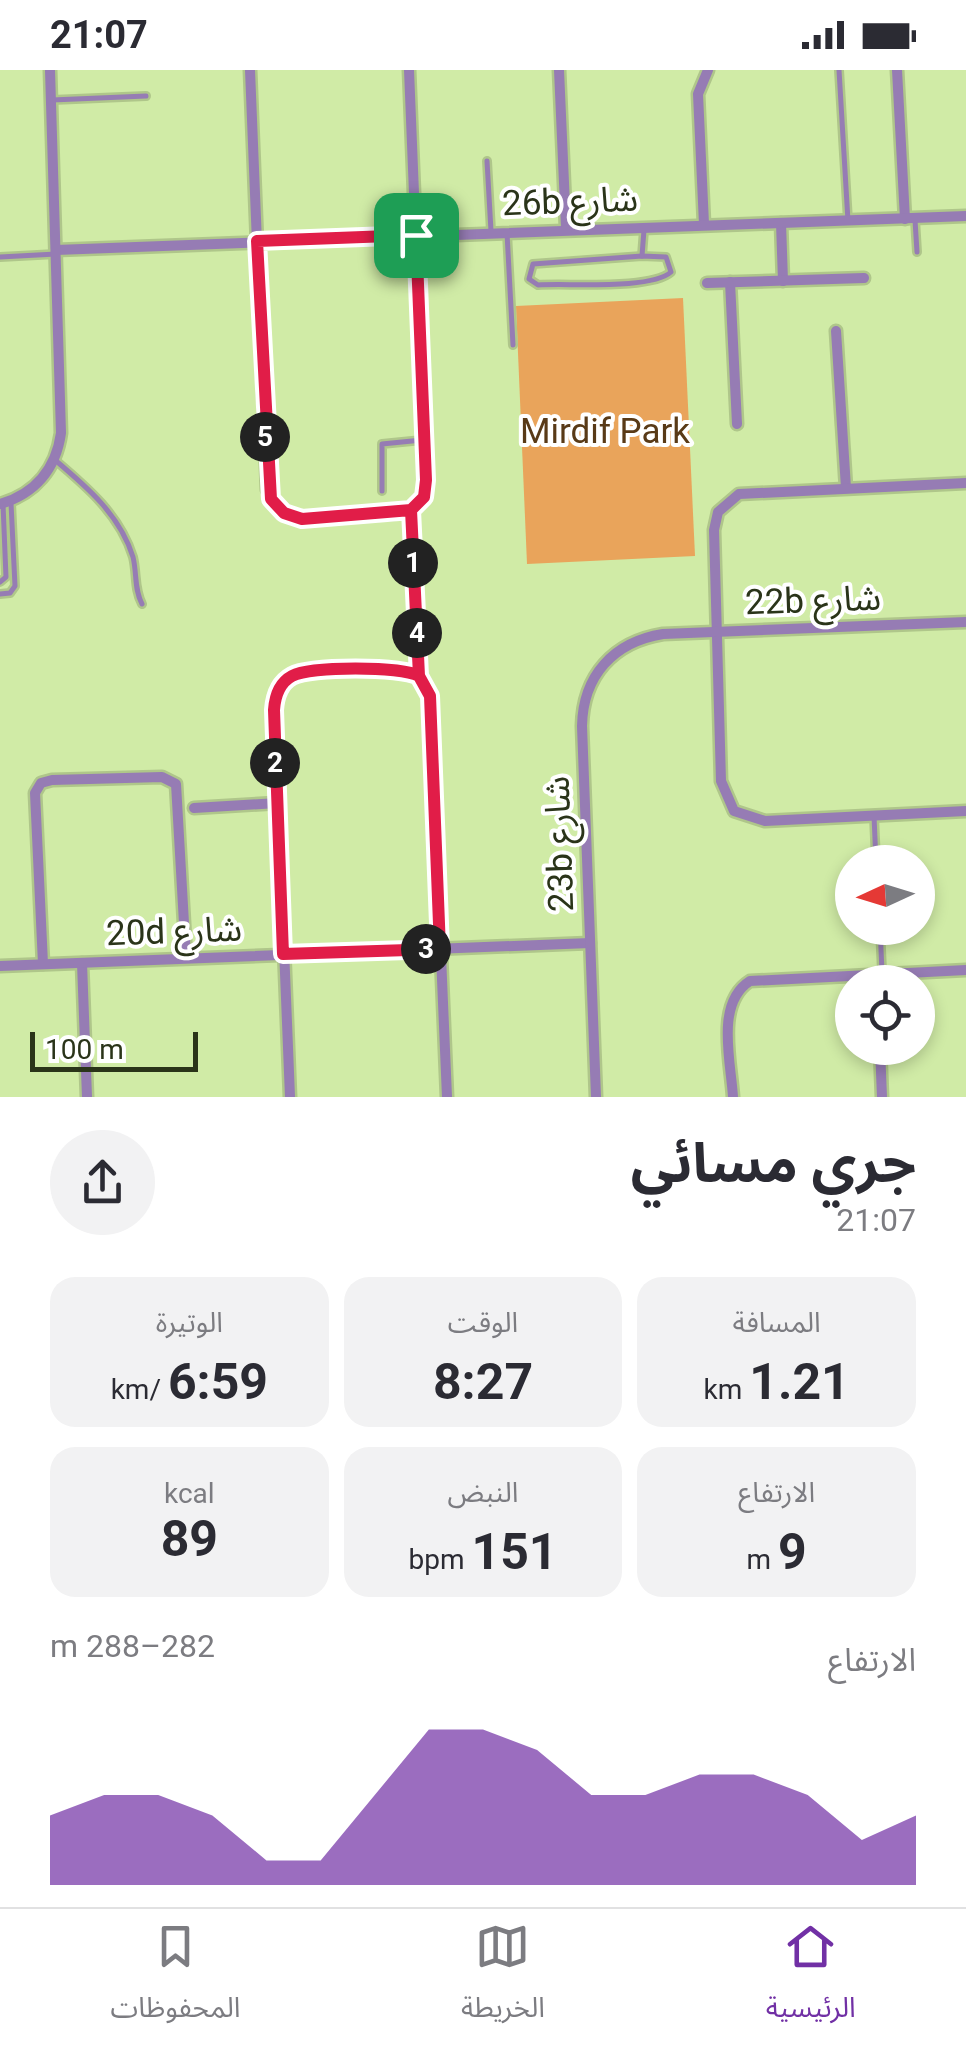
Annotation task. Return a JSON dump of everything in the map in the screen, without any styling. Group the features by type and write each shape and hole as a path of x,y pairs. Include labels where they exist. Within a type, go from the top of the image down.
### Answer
{"street":[{"path":"5,502 32,488 54,460 61,434 51,70"},
{"path":"250,70 271,499 284,513 302,519 411,510 426,488 408,70"},
{"path":"559,70 566,228"},
{"path":"704,224 698,94 708,70"},
{"path":"898,70 910,218"},
{"name":"26b شارع","path":"56,252 566,228 966,216"},
{"path":"780,223 783,280"},
{"path":"708,283 864,278"},
{"path":"730,282 737,424"},
{"path":"836,331 846,488"},
{"path":"966,483 748,493 724,504 714,530 722,780 734,810 754,820 966,810"},
{"name":"22b شارع","path":"663,634 966,622"},
{"name":"23b شارع","path":"596,1097 582,726 586,692 593,677 616,651 663,634"},
{"path":"290,1097 274,710 283,683 309,672 400,670 419,676 430,696 447,1097"},
{"path":"43,964 35,793 41,783 52,780 162,776 176,784 186,958"},
{"path":"194,808 277,802"},
{"name":"20d شارع","path":"0,966 590,943"},
{"path":"82,963 87,1097"},
{"path":"935,972 966,970"},
{"path":"733,1097 730,1008 742,986 766,977 835,976"},
{"path":"881,1065 882,1097"}],"lane":[{"path":"839,70 848,220"},
{"path":"52,100 146,96"},
{"path":"488,162 491,232"},
{"path":"910,218 917,252"},
{"path":"642,256 644,226"},
{"path":"507,231 513,345"},
{"path":"0,257 56,252"},
{"path":"642,256 666,257 671,272 657,280 624,282 538,285 529,279 533,264 642,256"},
{"path":"382,491 382,444 425,440"},
{"path":"54,460 98,497 122,532 133,558 142,604"},
{"path":"383,500 384,515"},
{"path":"0,582 6,577 5,502"},
{"path":"0,594 10,593 15,586 5,502"},
{"path":"411,510 419,676"},
{"path":"874,816 875,845"}],"green space":[{"name":"Mirdif Park","path":"683,298 695,556 527,564 516,306"}],"route":[{"path":"416,235 257,241 271,499 284,513 302,519 398,515 411,510 415,591 419,676 430,696 440,949 283,954 274,710 278,691 290,677 309,672 400,670 419,676 411,510 424,497 426,480 416,235"}]}
